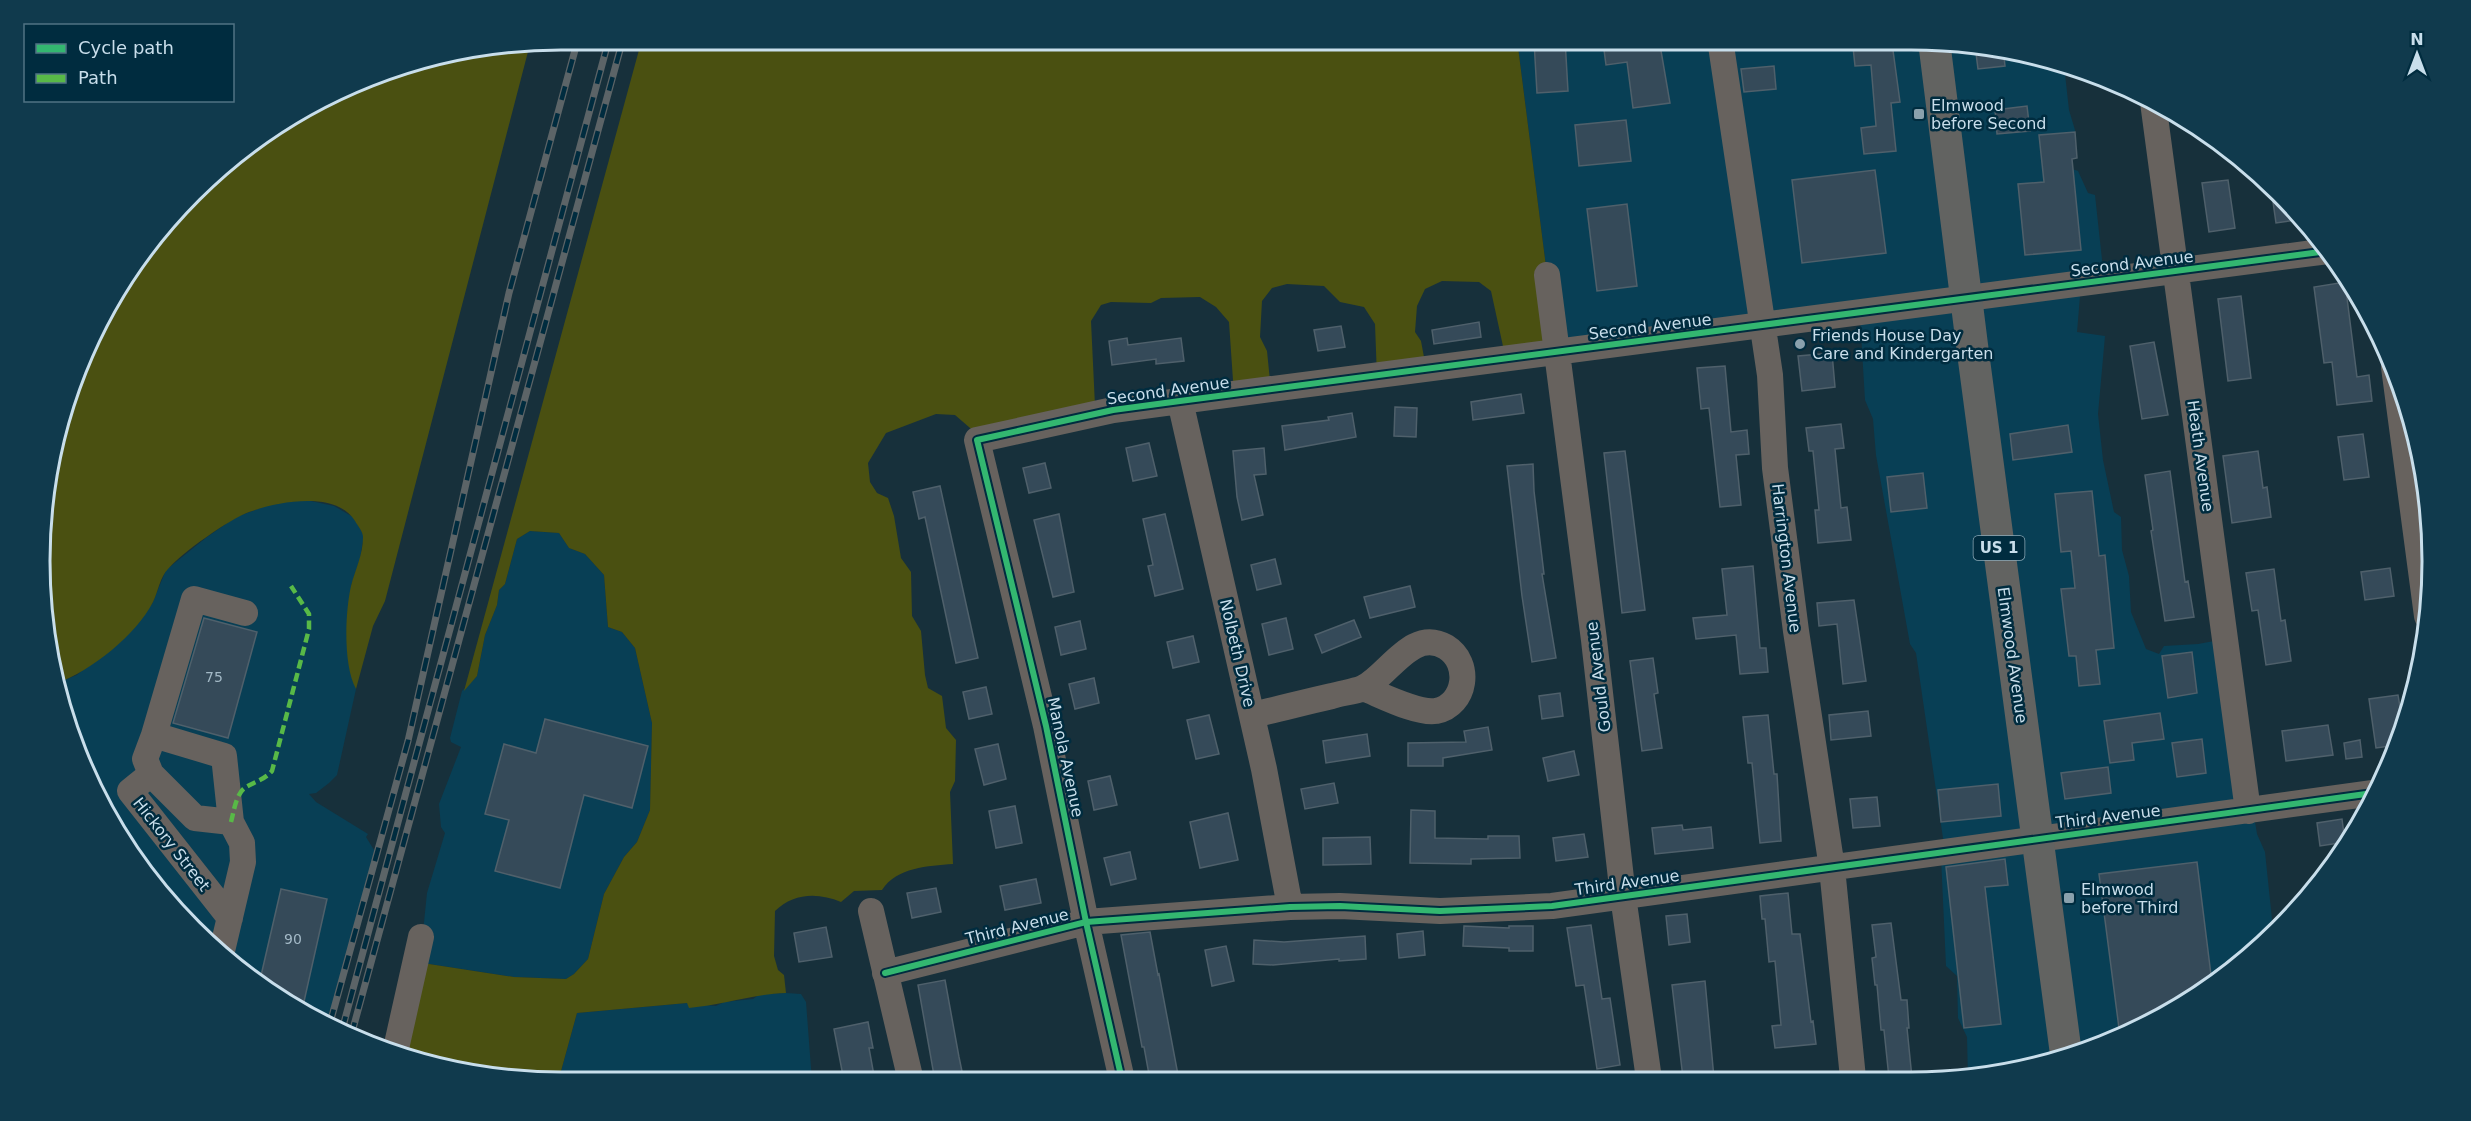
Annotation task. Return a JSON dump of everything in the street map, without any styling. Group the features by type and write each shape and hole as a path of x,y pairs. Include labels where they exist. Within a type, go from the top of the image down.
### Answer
{"main road":[{"name":"Elmwood Avenue","path":"1935,51 2066,1047"}],"street":[{"name":"Harrington Avenue","path":"1722,50 1770,375 1775,468 1798,643 1832,868 1852,1072"},
{"name":"Heath Avenue","path":"2154,112 2248,811"},
{"name":"Second Avenue","path":"977,440 1113,410 2318,252"},
{"name":"Gould Avenue","path":"1547,275 1594,639 1623,896 1648,1072"},
{"name":"Nolbeth Drive","path":"1180,401 1252,715 1290,907"},
{"path":"2401,417 2421,573"},
{"name":"Manola Avenue","path":"977,440 1046,726 1086,922 1120,1072"},
{"path":"231,822 195,818 151,774 145,759 194,599 245,613"},
{"path":"1252,715 1363,688"},
{"path":"154,735 224,756 231,822 242,843 243,862 224,945"},
{"name":"Hickory Street","path":"151,774 130,791 230,918"},
{"name":"Third Avenue","path":"885,973 1086,922 1290,907 1340,906 1440,911 1552,906 2365,795"},
{"path":"871,911 909,1072"},
{"path":"397,1044 421,937"}],"shaded area":[{"path":"1518,50 1944,51 2010,59 2065,74 2069,110 2075,130 2072,163 2069,168 2078,171 2088,193 2095,195 2104,278 2081,284 2077,332 2105,336 2098,414 2103,460 2114,512 2121,517 2122,550 2129,576 2131,612 2146,649 2159,654 2164,646 2198,644 2225,639 2257,834 2265,852 2272,922 2222,966 2137,1019 2106,1033 2043,1054 2010,1062 1968,1068 1967,1037 1958,1018 1957,976 1946,966 1941,857 1944,845 1916,653 1910,644 1876,455 1873,419 1865,400 1860,317 1561,351 1550,298"},
{"path":"306,500 334,506 353,517 364,535 360,559 351,586 356,689 337,775 316,793 309,794 316,802 368,834 366,837 379,858 333,1019 249,966 199,922 155,872 102,787 88,756 64,680 77,675 152,604 166,570 236,517 274,503"},
{"path":"530,531 559,533 569,548 585,554 604,575 608,627 622,632 635,648 652,723 650,810 637,842 624,857 604,894 588,959 566,979 514,977 416,962 423,932 427,893 445,833 441,827 439,804 461,747 451,742 450,738 462,691 477,676 485,635 497,605 499,590 505,584 517,539"},
{"path":"760,994 801,994 806,1002 811,1072 561,1072 577,1013 687,1003 716,1006 724,1002 753,999"}],"green space":[{"path":"639,50 1518,50 1550,298 1561,351 1506,360 1491,291 1479,282 1442,281 1425,289 1417,306 1415,332 1421,341 1426,368 1377,377 1375,324 1364,307 1340,302 1324,286 1287,284 1272,288 1262,301 1260,337 1267,351 1270,381 1234,395 1229,322 1216,307 1200,297 1161,298 1151,303 1111,302 1101,305 1091,321 1095,406 984,440 955,415 936,414 886,433 868,463 870,482 877,493 888,498 894,516 901,558 911,572 912,616 921,631 928,688 942,696 946,728 956,740 955,781 950,792 953,864 904,872 888,882 882,890 854,891 841,902 824,897 806,896 782,905 775,911 774,956 778,970 784,975 786,993 689,1008 687,1003 577,1013 561,1072 461,1062 398,1045 416,962 514,977 566,979 574,974 588,959 604,894 624,857 637,842 650,810 652,723 635,648 622,632 608,627 604,575 585,554 569,548 559,533 530,531 517,539 505,584 499,590 497,605 485,635 477,676 464,691"},
{"path":"528,51 385,601 373,626 356,689 347,653 347,624 349,597 362,550 363,535 346,511 334,505 305,501 290,502 249,512 206,537 165,572 153,602 136,627 98,661 64,680 59,660 51,594 51,527 59,461 77,396 102,334 155,249 199,199 249,155 334,102 365,88 428,67 461,59"}],"building":[{"path":"1535,50 1566,50 1568,91 1537,93"},
{"path":"1604,50 1661,50 1670,103 1633,108 1627,62 1606,65"},
{"path":"1853,50 1893,50 1900,102 1891,103 1896,151 1864,154 1861,128 1876,126 1871,65 1855,66"},
{"path":"1976,54 2004,58 2005,66 1978,69"},
{"path":"1774,66 1776,89 1744,92 1741,69"},
{"path":"2027,106 2030,131 1997,134 1995,110"},
{"path":"1626,120 1631,161 1579,166 1575,125"},
{"path":"2075,132 2077,158 2072,159 2081,250 2025,255 2018,184 2044,182 2039,135"},
{"path":"1875,170 1886,253 1802,263 1792,180"},
{"path":"2228,180 2235,228 2209,232 2202,183"},
{"path":"2275,202 2292,221 2276,223"},
{"path":"1627,204 1637,286 1597,291 1587,209"},
{"path":"2339,283 2347,295 2357,377 2369,375 2372,401 2337,405 2332,362 2324,363 2314,287"},
{"path":"2241,296 2251,378 2228,381 2218,299"},
{"path":"1479,322 1481,337 1434,344 1432,330"},
{"path":"1341,326 1345,347 1318,351 1314,330"},
{"path":"1127,338 1128,345 1181,338 1184,361 1156,364 1156,359 1112,365 1109,341"},
{"path":"2154,342 2168,415 2142,419 2130,346"},
{"path":"1832,353 1835,387 1802,391 1798,356"},
{"path":"1725,366 1731,432 1747,430 1749,454 1736,455 1741,505 1720,507 1709,408 1701,409 1697,368"},
{"path":"1521,394 1524,413 1473,420 1471,402"},
{"path":"1395,407 1417,408 1416,437 1394,436"},
{"path":"1352,413 1356,437 1285,450 1282,426 1329,420 1328,417"},
{"path":"1841,424 1844,448 1835,449 1841,508 1847,507 1851,540 1818,543 1815,510 1819,510 1813,451 1809,451 1806,428"},
{"path":"2068,425 2072,452 2013,460 2010,434"},
{"path":"2363,434 2369,477 2344,480 2338,437"},
{"path":"1149,443 1157,476 1133,481 1126,448"},
{"path":"1264,448 1266,474 1254,475 1263,515 1242,520 1237,497 1233,451"},
{"path":"1625,451 1645,610 1622,613 1604,453"},
{"path":"2258,451 2263,488 2267,487 2271,517 2232,523 2223,456"},
{"path":"1045,463 1051,488 1029,493 1023,468"},
{"path":"1533,464 1544,574 1542,574 1556,658 1532,662 1507,466"},
{"path":"2170,471 2185,582 2188,581 2194,617 2165,621 2145,475"},
{"path":"1923,473 1927,508 1891,512 1887,477"},
{"path":"940,486 978,658 956,663 925,517 919,519 913,492"},
{"path":"2092,491 2099,556 2105,555 2114,648 2096,650 2100,684 2079,686 2076,656 2069,656 2061,589 2075,588 2071,551 2061,552 2055,494"},
{"path":"1059,514 1074,592 1053,597 1034,520"},
{"path":"1165,514 1183,589 1155,596 1148,566 1153,565 1143,519"},
{"path":"1275,559 1281,584 1257,590 1251,565"},
{"path":"1753,566 1760,648 1766,648 1768,672 1740,674 1736,635 1696,639 1693,618 1727,615 1722,569"},
{"path":"2390,568 2394,596 2365,600 2361,572"},
{"path":"2274,569 2281,621 2285,620 2291,661 2266,665 2258,610 2252,611 2246,573"},
{"path":"1410,586 1415,607 1370,618 1364,597"},
{"path":"1854,600 1866,681 1843,684 1837,624 1819,626 1817,603"},
{"path":"204,618 257,632 228,738 173,723"},
{"path":"1286,618 1293,649 1269,655 1262,624"},
{"path":"1354,620 1361,637 1322,653 1315,635"},
{"path":"1080,621 1086,649 1061,655 1055,627"},
{"path":"1193,636 1199,662 1173,668 1167,642"},
{"path":"2192,652 2197,693 2168,698 2162,656"},
{"path":"1653,658 1658,693 1654,694 1662,748 1642,751 1630,661"},
{"path":"1094,678 1099,703 1075,709 1069,684"},
{"path":"986,687 992,714 969,719 963,692"},
{"path":"1560,693 1563,716 1542,719 1539,696"},
{"path":"2398,695 2400,706 2386,747 2376,748 2369,699"},
{"path":"1868,711 1871,736 1831,740 1829,715"},
{"path":"2160,713 2164,739 2132,743 2134,760 2110,763 2104,721"},
{"path":"1209,715 1219,754 1196,759 1187,720"},
{"path":"1768,715 1774,774 1777,774 1781,841 1760,843 1752,763 1748,763 1743,717"},
{"path":"545,719 648,746 632,808 584,795 560,888 495,871 509,820 485,814 504,744 536,753"},
{"path":"2328,725 2333,755 2286,761 2282,731"},
{"path":"1488,727 1492,750 1443,758 1443,766 1408,766 1408,743 1466,742 1464,731"},
{"path":"1367,734 1370,756 1326,763 1323,741"},
{"path":"2202,739 2206,773 2177,777 2172,743"},
{"path":"2360,740 2362,757 2346,759 2344,743"},
{"path":"998,744 1006,779 984,785 975,749"},
{"path":"1574,751 1579,775 1548,781 1543,758"},
{"path":"2108,767 2111,793 2065,799 2061,773"},
{"path":"1110,776 1117,805 1094,810 1088,781"},
{"path":"1334,783 1338,803 1305,809 1301,789"},
{"path":"1998,784 2001,816 1941,822 1938,790"},
{"path":"1877,797 1880,826 1853,828 1850,799"},
{"path":"1015,806 1022,843 996,848 989,811"},
{"path":"1411,810 1435,811 1435,838 1488,839 1488,836 1519,836 1520,858 1471,859 1471,864 1410,863"},
{"path":"1228,813 1238,860 1200,868 1190,822"},
{"path":"2342,819 2344,831 2335,844 2320,846 2317,823"},
{"path":"1682,825 1683,830 1711,827 1713,848 1655,854 1652,828"},
{"path":"1584,834 1588,857 1556,861 1553,838"},
{"path":"1370,837 1371,864 1323,865 1323,838"},
{"path":"1130,852 1136,879 1111,885 1104,858"},
{"path":"2005,859 2008,885 1985,887 2001,1024 1964,1028 1946,867"},
{"path":"2197,862 2211,974 2166,1003 2119,1027 2099,874"},
{"path":"1036,879 1041,903 1005,910 1000,886"},
{"path":"936,888 941,912 912,918 907,893"},
{"path":"281,889 327,899 304,1002 261,974"},
{"path":"1788,893 1792,934 1800,934 1816,1044 1775,1048 1772,1026 1781,1025 1775,961 1769,962 1765,919 1762,919 1760,896"},
{"path":"1687,914 1690,942 1669,945 1666,916"},
{"path":"1891,923 1901,1000 1907,1000 1911,1072 1888,1072 1884,1030 1881,1030 1877,985 1875,985 1872,958 1876,957 1872,925"},
{"path":"1591,925 1602,999 1610,998 1620,1065 1597,1069 1584,985 1576,986 1567,928"},
{"path":"1464,926 1509,928 1509,926 1533,926 1533,951 1463,946"},
{"path":"826,927 832,957 799,962 794,933"},
{"path":"1423,931 1425,955 1399,958 1397,934"},
{"path":"1150,932 1177,1072 1149,1072 1121,935"},
{"path":"1365,936 1366,959 1273,965 1253,964 1254,940 1284,942"},
{"path":"1226,946 1234,981 1212,986 1205,950"},
{"path":"945,980 962,1072 933,1072 918,985"},
{"path":"1705,981 1713,1072 1682,1072 1672,985"},
{"path":"868,1022 873,1048 869,1048 873,1072 842,1072 834,1029"}],"railway":[{"path":"331,1018 408,741 509,293 575,50"},
{"path":"344,1023 606,50"},
{"path":"353,1028 620,50"}],"marked path":[{"path":"231,822 240,793 272,771 309,629 309,614 291,586"}],"cycle path":[{"path":"1120,1072 1086,922 1046,726 977,440 1113,410 2318,252"},
{"path":"885,973 1086,922 1290,907 1340,906 1440,911 1552,906 2365,794"}],"place":[{"name":"Elmwood before Second","path":"1919,114"},
{"name":"Friends House Day Care and Kindergarten","path":"1800,344"},
{"name":"Elmwood before Third","path":"2069,898"}]}
